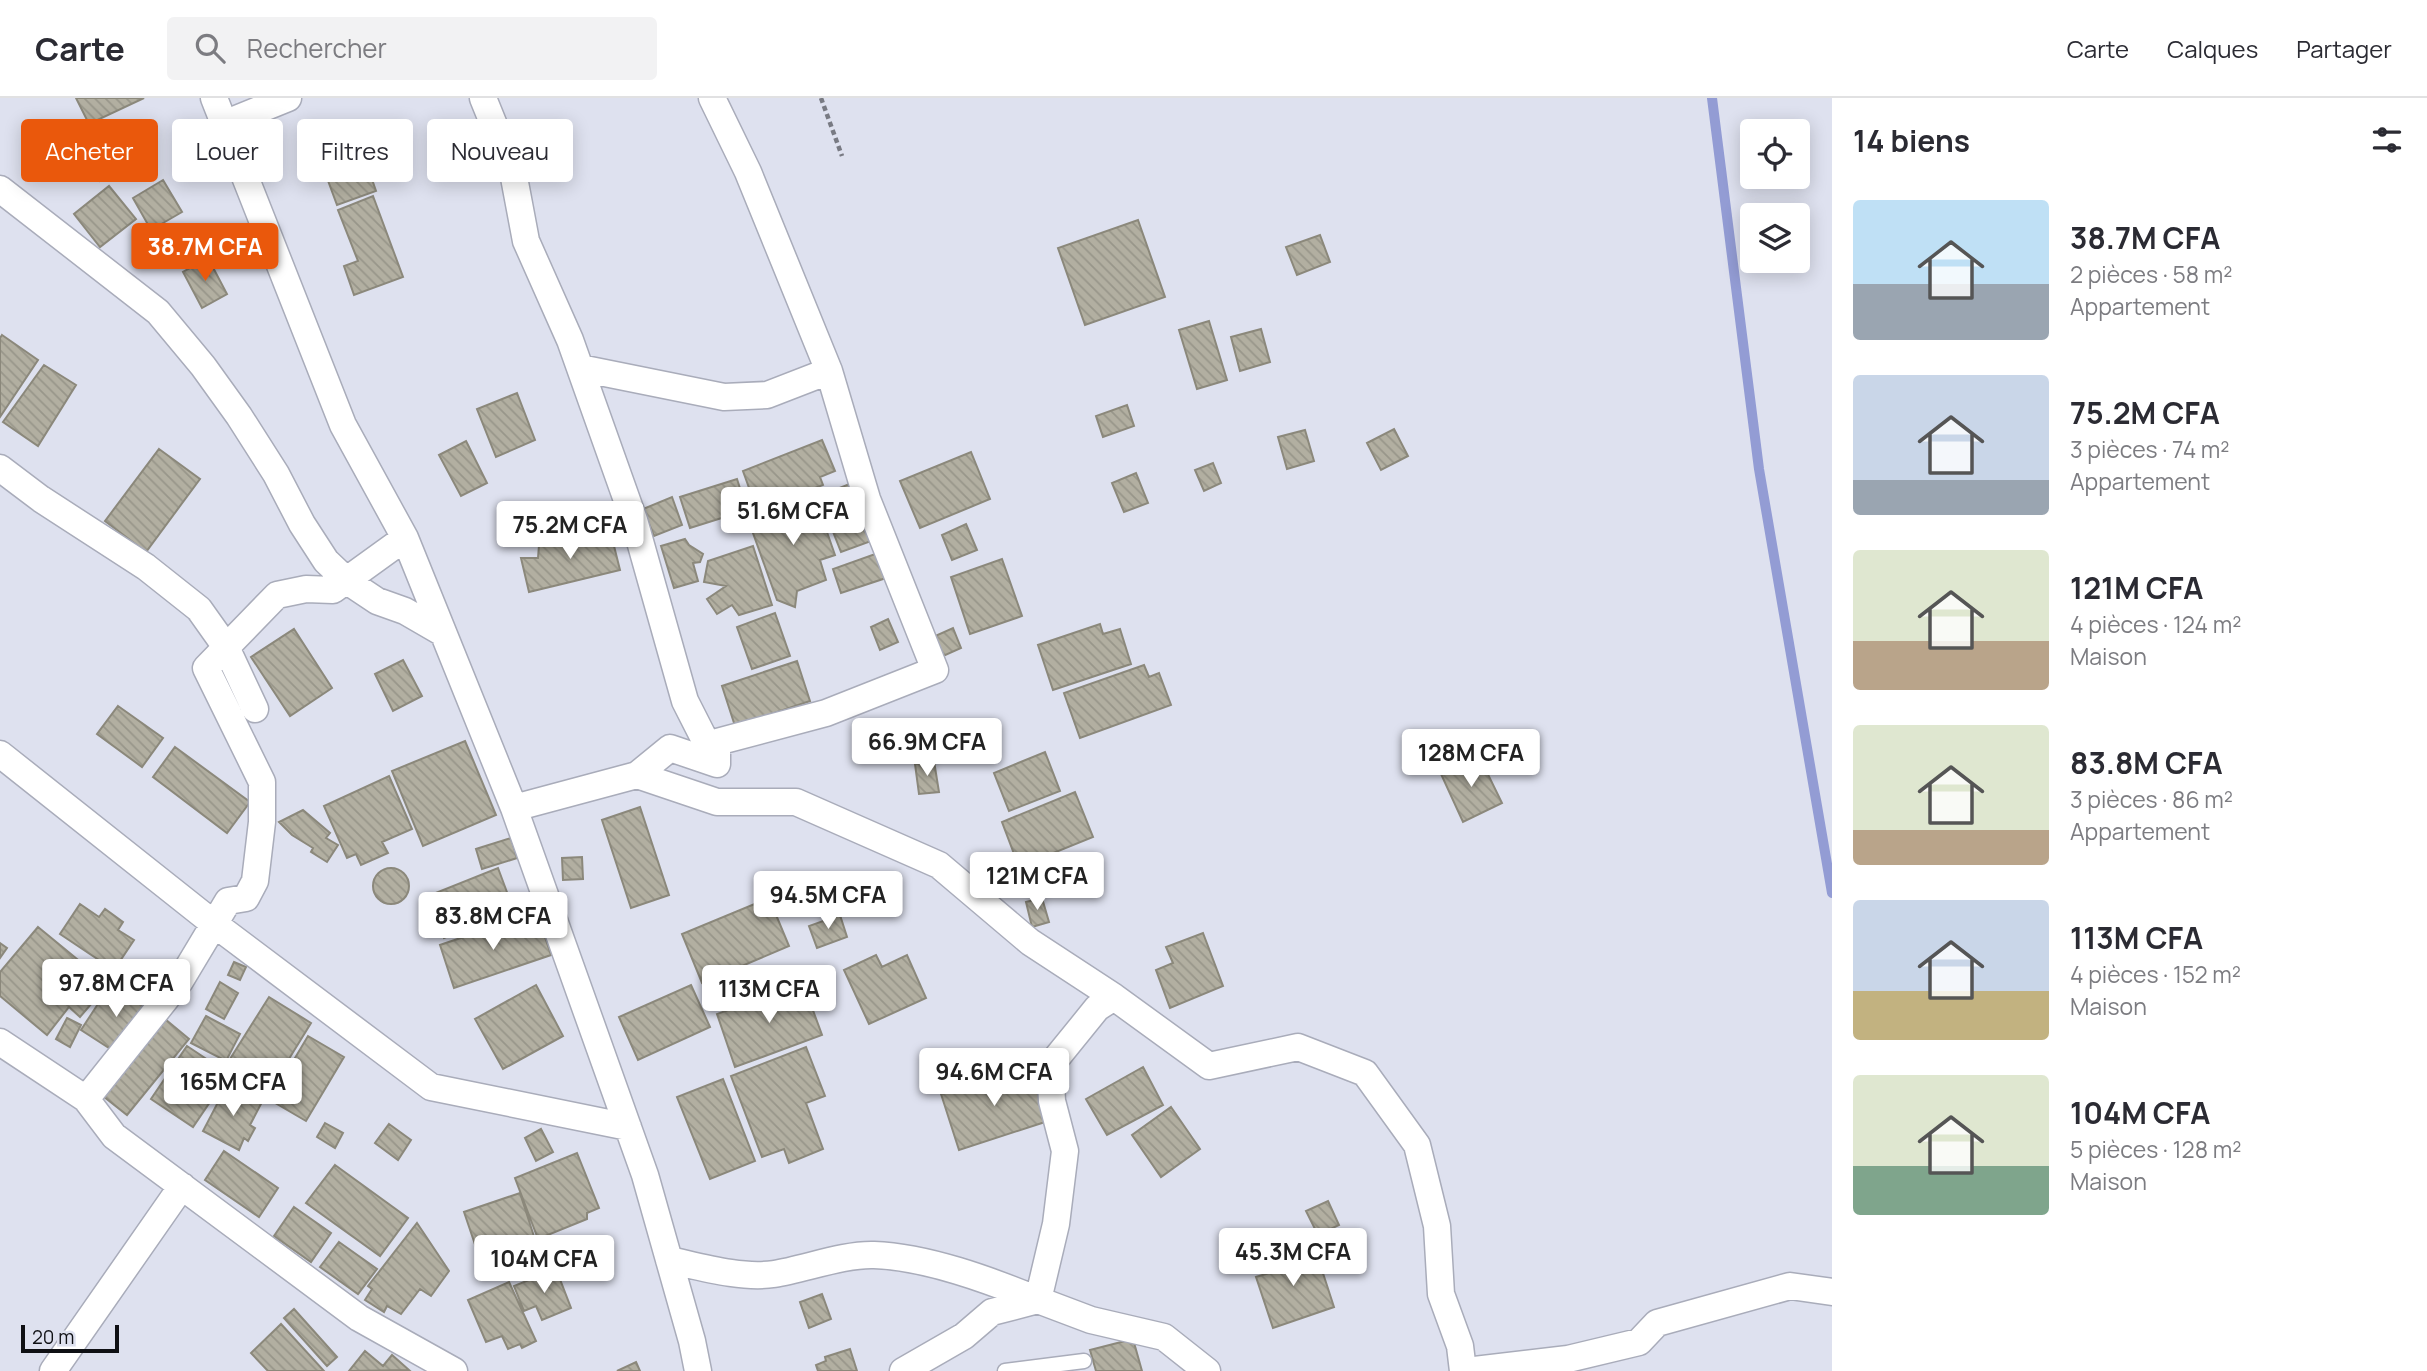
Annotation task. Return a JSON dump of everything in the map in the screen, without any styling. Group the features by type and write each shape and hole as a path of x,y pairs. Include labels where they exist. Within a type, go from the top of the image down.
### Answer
{"street":[{"path":"214,98 222,119"},
{"path":"236,119 288,98"},
{"path":"483,98 513,172 526,241 570,340 634,520 685,701 717,764"},
{"path":"712,98 748,172 829,371 867,499 935,670 826,713 717,742 717,764"},
{"path":"247,182 343,425 405,538 514,808 645,1175 698,1371"},
{"path":"0,189 158,312 239,416 326,561 347,581 377,601 405,611 443,633"},
{"path":"580,368 724,397 767,396 829,371"},
{"path":"0,468 41,499 146,567 200,609 226,647 255,709"},
{"path":"86,1099 174,989 228,901 246,898 255,881 262,822 262,782 206,668 277,595 306,589 333,590 405,538"},
{"path":"514,808 637,775 670,748 717,764"},
{"path":"0,754 213,923 431,1087 628,1127"},
{"path":"637,775 717,802 796,802 939,865 1030,942 1114,997 1209,1066 1298,1047 1365,1073 1417,1145 1437,1226 1441,1294 1460,1346 1465,1371 1569,1359 1639,1342 1657,1323 1790,1286 1832,1293"},
{"path":"1038,1300 1056,1224 1065,1151 1052,1101 1050,1066 1097,1008 1114,997"},
{"path":"0,1042 86,1099 114,1136 359,1318 454,1371"},
{"path":"53,1371 182,1186"},
{"path":"669,1260 726,1272 772,1274 871,1255 911,1259 1014,1290 1091,1320 1164,1337 1208,1371"},
{"path":"903,1371 964,1336 992,1312 1038,1300"},
{"path":"1164,1337 1175,1371"}],"lane":[{"path":"1005,1371 1084,1361"}],"path":[{"path":"821,98 842,156"}],"building":[{"path":"76,98 144,98 100,119 86,119"},
{"path":"163,180 182,212 151,230 133,198"},
{"path":"328,182 373,182 376,191 337,205"},
{"path":"109,186 136,219 100,247 74,214"},
{"path":"373,196 403,277 354,295 344,266 358,261 338,210"},
{"path":"1138,220 1165,297 1085,325 1058,248"},
{"path":"1320,235 1330,262 1297,275 1286,247"},
{"path":"208,258 227,294 202,308 183,272"},
{"path":"1209,321 1227,380 1197,389 1179,330"},
{"path":"1261,329 1270,362 1240,371 1231,337"},
{"path":"2,335 38,360 0,417 0,338"},
{"path":"44,365 76,385 38,446 3,422"},
{"path":"517,393 535,440 496,457 477,409"},
{"path":"1127,405 1134,426 1103,437 1096,416"},
{"path":"1394,429 1408,456 1381,470 1367,443"},
{"path":"1305,430 1314,461 1287,469 1278,437"},
{"path":"822,440 835,471 820,477 823,485 757,510 743,471"},
{"path":"466,441 487,483 461,496 439,455"},
{"path":"159,449 200,479 146,552 105,521"},
{"path":"971,452 990,499 920,528 900,481"},
{"path":"1213,463 1221,483 1204,491 1195,470"},
{"path":"1136,473 1148,503 1124,512 1112,483"},
{"path":"737,479 747,510 690,528 680,497"},
{"path":"852,483 874,540 841,552 819,496"},
{"path":"814,495 835,555 820,560 826,580 797,591 795,607 777,600 748,519"},
{"path":"672,497 682,525 654,536 643,509"},
{"path":"966,524 977,550 952,560 942,535"},
{"path":"594,531 596,541 612,538 620,570 529,592 521,558 538,558 539,545"},
{"path":"685,539 703,554 700,562 693,563 698,581 674,588 661,546"},
{"path":"753,546 772,605 739,615 732,605 717,614 707,599 726,586 704,582 708,561"},
{"path":"878,553 886,578 841,593 833,569"},
{"path":"1002,559 1022,616 970,634 951,577"},
{"path":"775,613 790,656 752,669 737,627"},
{"path":"888,619 898,642 880,650 871,627"},
{"path":"1100,624 1103,634 1120,629 1131,664 1053,690 1038,645"},
{"path":"953,628 961,648 941,657 933,637"},
{"path":"294,629 332,688 290,716 251,657"},
{"path":"403,660 422,696 393,711 375,674"},
{"path":"797,661 810,701 735,726 722,686"},
{"path":"1144,665 1149,677 1159,673 1171,705 1080,738 1064,693"},
{"path":"118,706 163,738 142,767 97,734"},
{"path":"465,741 496,815 423,846 392,771"},
{"path":"175,747 250,802 227,833 153,777"},
{"path":"1045,752 1060,791 1009,811 994,773"},
{"path":"1479,756 1502,803 1463,822 1441,774"},
{"path":"934,761 939,792 919,794 915,764"},
{"path":"389,776 412,829 382,842 388,853 361,865 356,854 347,858 324,806"},
{"path":"1075,792 1093,837 1019,867 1002,822"},
{"path":"640,807 669,895 631,908 602,820"},
{"path":"303,810 330,833 326,838 338,845 327,862 311,852 313,848 292,835 279,822"},
{"path":"511,838 517,858 482,869 476,849"},
{"path":"582,857 583,879 563,880 562,858"},
{"path":"391,868 403,874 409,886 403,898 391,904 379,898 373,886 379,874"},
{"path":"498,868 514,911 444,938 428,896"},
{"path":"769,898 789,946 702,983 682,934"},
{"path":"1042,898 1049,922 1032,927 1026,902"},
{"path":"80,904 99,917 105,909 123,922 118,930 134,940 114,970 60,934"},
{"path":"840,915 847,937 817,948 809,926"},
{"path":"520,918 526,936 543,931 551,955 454,988 440,945"},
{"path":"38,927 100,978 91,989 99,995 80,1017 69,1007 47,1035 0,996 0,972"},
{"path":"1203,933 1223,986 1170,1008 1156,970 1173,963 1166,947"},
{"path":"0,943 7,948 0,958"},
{"path":"876,955 882,967 907,955 926,998 869,1024 844,970"},
{"path":"234,962 246,967 240,980 228,975"},
{"path":"220,982 238,993 224,1019 206,1009"},
{"path":"803,983 822,1035 735,1067 717,1014"},
{"path":"111,984 150,1008 120,1055 81,1030"},
{"path":"536,985 563,1036 503,1069 475,1019"},
{"path":"691,985 710,1027 638,1060 619,1017"},
{"path":"269,997 311,1023 268,1093 225,1067"},
{"path":"206,1016 240,1034 226,1061 191,1043"},
{"path":"67,1018 81,1025 70,1047 56,1039"},
{"path":"165,1019 189,1039 127,1115 103,1096"},
{"path":"308,1036 344,1057 306,1121 270,1100"},
{"path":"187,1046 229,1074 193,1127 151,1099"},
{"path":"806,1047 825,1096 806,1103 823,1149 789,1163 784,1149 762,1157 731,1076"},
{"path":"1030,1066 1048,1121 959,1150 941,1094"},
{"path":"1143,1067 1163,1105 1107,1135 1086,1099"},
{"path":"723,1079 755,1161 710,1179 677,1097"},
{"path":"227,1085 262,1102 250,1125 255,1128 248,1141 244,1138 239,1150 203,1131"},
{"path":"1171,1107 1200,1149 1161,1177 1132,1135"},
{"path":"325,1123 343,1133 335,1148 317,1137"},
{"path":"389,1124 411,1140 398,1160 375,1143"},
{"path":"541,1129 553,1152 536,1161 525,1138"},
{"path":"224,1151 278,1188 259,1217 205,1180"},
{"path":"577,1153 599,1208 587,1213 587,1219 538,1239 515,1178"},
{"path":"335,1165 408,1218 380,1256 306,1203"},
{"path":"520,1193 540,1255 485,1274 464,1212"},
{"path":"1328,1201 1339,1225 1318,1235 1306,1211"},
{"path":"294,1207 331,1233 311,1262 274,1236"},
{"path":"417,1223 449,1271 431,1296 420,1289 401,1314 387,1306 384,1312 365,1300 372,1289 368,1286"},
{"path":"339,1242 377,1269 358,1294 320,1267"},
{"path":"1289,1246 1295,1262 1319,1261 1334,1307 1273,1328 1256,1277 1269,1273 1263,1255"},
{"path":"556,1269 571,1308 542,1320 536,1306 524,1311 514,1286"},
{"path":"509,1282 536,1341 522,1348 520,1344 508,1349 502,1336 486,1342 468,1300"},
{"path":"822,1294 831,1319 809,1328 800,1302"},
{"path":"294,1309 337,1357 327,1366 284,1318"},
{"path":"281,1324 324,1371 268,1371 251,1353"},
{"path":"1133,1339 1142,1371 1096,1371 1090,1350"},
{"path":"850,1349 857,1371 818,1371 816,1365 826,1361 825,1357"},
{"path":"365,1351 383,1366 392,1355 409,1370 349,1371"},
{"path":"636,1362 640,1371 617,1371"}],"waterway":[{"path":"1712,98 1759,469 1832,893"}]}
